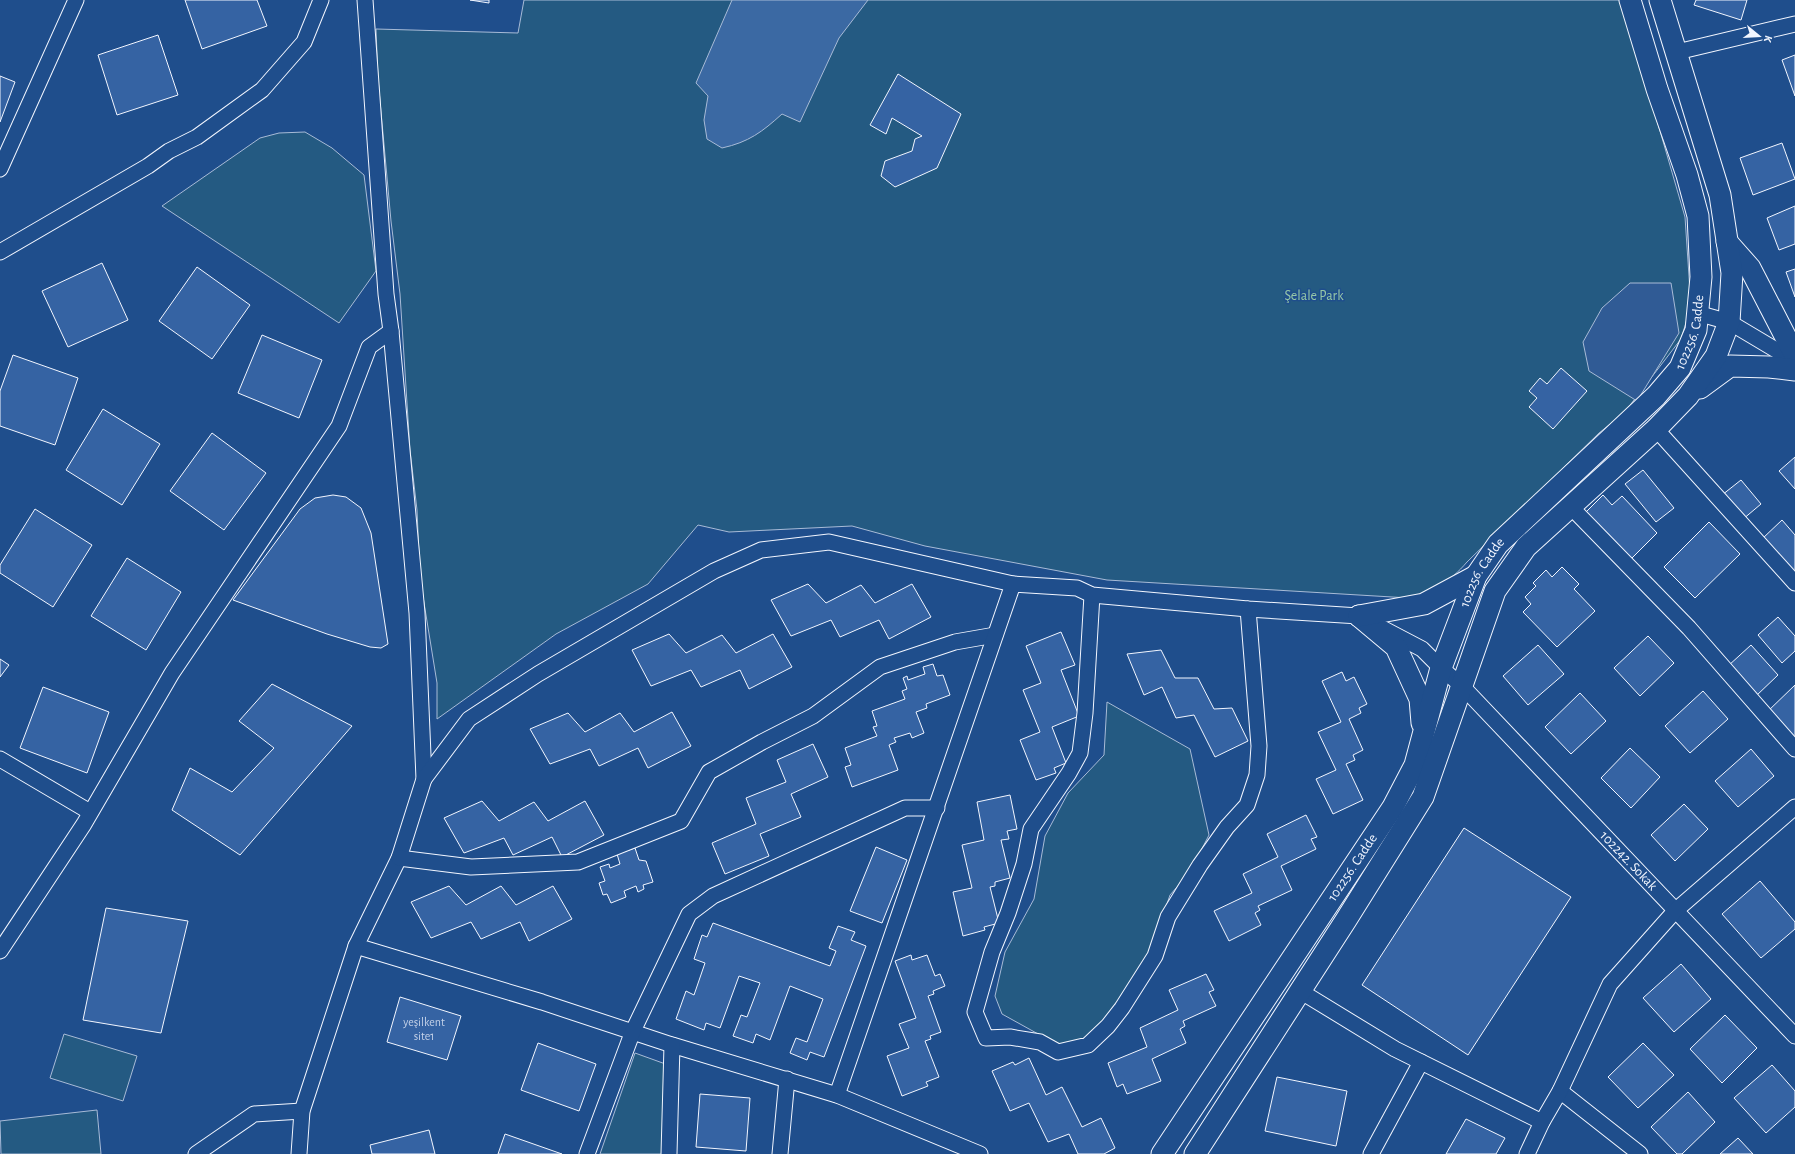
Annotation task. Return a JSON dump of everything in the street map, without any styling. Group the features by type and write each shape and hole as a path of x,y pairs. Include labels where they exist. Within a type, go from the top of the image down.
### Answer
{"street":[{"path":"0,169 76,0"},
{"path":"0,252 148,166 169,151 197,137 262,90 304,42 321,0"},
{"path":"365,0 386,294 391,331 417,613 424,779"},
{"name":"102256. Cadde","path":"1162,1154 1393,807 1415,765 1441,668 1476,576 1498,544 1656,396 1680,368 1696,330 1701,277 1698,216 1687,175 1657,89 1630,0"},
{"name":"102256. Cadde","path":"1194,1154 1346,920 1423,797 1495,591 1526,547 1656,429 1688,396 1716,356 1729,322 1732,273 1720,196 1660,0"},
{"path":"1677,52 1795,24"},
{"path":"1727,242 1750,268 1795,355"},
{"path":"1697,313 1729,322 1776,350 1795,364"},
{"path":"0,951 90,812 172,674 339,426 369,347 391,331"},
{"path":"1688,396 1730,366 1769,367 1795,370"},
{"path":"1656,429 1795,583"},
{"path":"1570,506 1689,628 1795,749"},
{"path":"299,1154 302,1111 356,946 399,858 424,779 469,719 538,674 714,571 761,550 829,542 1013,584 1077,588 1092,595 1248,609 1359,616 1424,604 1476,576"},
{"path":"837,1095 1013,584"},
{"path":"1092,595 1085,713 1080,753 1069,773 1031,829 1024,864 1008,913 992,952 975,1012 986,1038 1010,1037 1040,1042 1058,1052 1088,1045 1108,1026 1122,1008 1155,956 1168,918 1200,865 1227,827 1248,805 1257,775 1259,746 1248,609"},
{"path":"1359,616 1396,647 1420,699 1423,734"},
{"name":"102242. Sokak","path":"1359,616 1422,649 1462,686 1675,912 1795,1036"},
{"path":"399,858 471,868 578,862 681,821 709,772 762,742 813,716 880,667 955,642 995,634"},
{"path":"0,759 90,812"},
{"path":"1527,1154 1542,1122 1560,1091 1610,984 1675,912 1795,807"},
{"path":"587,1154 633,1031 689,914 713,896 905,808 937,808"},
{"path":"356,946 837,1095 975,1153"},
{"path":"1300,991 1395,1049 1542,1122"},
{"path":"670,1154 672,1045"},
{"path":"1371,1154 1422,1062"},
{"path":"780,1154 787,1079"},
{"path":"1560,1091 1640,1154"},
{"path":"196,1154 254,1114 302,1111"}],"green space":[{"name":"Şelale Park","path":"524,0 1622,0 1685,217 1691,306 1681,339 1624,413 1599,433 1454,575 1434,588 1409,598 1107,580 925,546 852,526 729,532 698,525 648,584 556,634 437,719 437,683 420,578 417,510 410,450 400,294 391,221 378,79 376,29 518,33"},
{"path":"305,132 332,148 364,175 376,271 339,323 162,206 260,138 279,133"},
{"path":"1107,702 1190,749 1209,835 1190,872 1170,895 1151,950 1106,1028 1078,1048 1058,1045 1002,1014 995,996 1005,952 1034,899 1045,836 1068,793 1104,755"},
{"path":"64,1034 137,1056 123,1101 50,1078"},
{"path":"635,1053 671,1066 669,1154 600,1154"},
{"path":"97,1110 101,1154 1,1154 0,1121"}],"shaded area":[{"path":"732,0 868,0 839,38 800,122 782,114 755,136 732,146 722,148 707,139 704,120 708,96 696,83"},
{"path":"1630,283 1671,283 1679,333 1637,401 1589,371 1583,342 1602,308"}],"building":[{"path":"185,0 257,0 267,26 202,49"},
{"path":"470,0 489,0 489,3"},
{"path":"1696,0 1747,0 1741,20 1694,5"},
{"path":"158,35 178,95 117,115 98,55"},
{"path":"1795,55 1795,96 1782,60"},
{"path":"898,74 961,114 937,168 895,187 881,176 885,161 912,151 915,139 922,136 892,118 886,134 870,125"},
{"path":"0,76 15,82 0,122"},
{"path":"1782,143 1795,179 1753,195 1740,158"},
{"path":"1795,206 1795,244 1779,250 1767,218"},
{"path":"102,263 128,320 68,347 42,291"},
{"path":"197,267 250,305 212,359 159,321"},
{"path":"1795,269 1795,297 1786,272"},
{"path":"262,335 322,360 299,418 238,393"},
{"path":"13,355 78,378 55,445 0,426 0,391"},
{"path":"1561,368 1587,391 1553,429 1529,407 1537,398 1529,391 1540,378 1547,384"},
{"path":"103,409 160,444 122,505 66,470"},
{"path":"212,433 266,473 224,530 170,491"},
{"path":"1795,457 1795,489 1779,471"},
{"path":"1643,470 1674,508 1656,522 1625,484"},
{"path":"1741,480 1761,504 1742,520 1722,495"},
{"path":"333,495 346,497 361,508 371,533 388,644 381,648 370,647 327,634 233,600 300,509 315,498"},
{"path":"1603,495 1612,505 1622,496 1657,533 1629,561 1583,515"},
{"path":"35,509 92,545 53,607 0,573 0,565"},
{"path":"1782,520 1795,535 1795,576 1762,539"},
{"path":"1709,522 1740,554 1695,598 1664,567"},
{"path":"127,558 181,592 146,650 91,616"},
{"path":"1562,567 1579,584 1574,589 1595,611 1557,647 1523,612 1531,604 1525,597 1536,586 1533,583 1546,570 1552,577"},
{"path":"808,584 826,603 861,585 875,603 912,584 931,617 889,639 879,620 840,637 831,620 791,636 771,600"},
{"path":"1778,617 1795,636 1795,651 1782,663 1758,635"},
{"path":"1061,632 1075,665 1061,670 1079,716 1052,727 1066,763 1054,768 1056,773 1036,780 1020,740 1040,732 1023,690 1041,683 1026,646"},
{"path":"669,634 686,653 722,635 736,653 773,634 792,667 749,689 740,670 701,687 691,670 651,686 632,650"},
{"path":"1648,636 1674,663 1640,696 1614,668"},
{"path":"1538,645 1564,674 1528,705 1503,676"},
{"path":"1751,645 1778,675 1756,696 1728,666"},
{"path":"1161,650 1175,678 1198,678 1214,709 1232,708 1248,741 1215,757 1194,715 1176,718 1162,687 1144,695 1127,654"},
{"path":"0,659 9,665 0,677"},
{"path":"933,664 937,676 943,675 950,695 926,704 927,708 916,712 924,733 912,738 910,733 894,738 896,742 889,745 898,770 852,787 845,767 851,765 845,748 877,736 873,727 877,726 872,711 905,699 902,691 907,689 903,678 907,676 908,680 925,674 923,667"},
{"path":"1342,672 1346,681 1354,677 1367,704 1359,708 1361,713 1349,719 1363,750 1353,755 1355,760 1346,764 1363,800 1333,814 1316,779 1336,770 1318,732 1341,722 1322,681"},
{"path":"272,684 352,726 240,855 172,810 190,768 232,792 274,748 239,721"},
{"path":"1795,685 1795,741 1766,713"},
{"path":"43,687 109,712 87,773 20,748"},
{"path":"1703,691 1728,719 1690,753 1665,726"},
{"path":"1580,693 1606,721 1571,754 1545,727"},
{"path":"672,712 691,746 648,768 638,748 599,766 590,749 550,764 530,729 568,713 585,732 620,713 634,732"},
{"path":"813,744 828,777 791,794 801,817 760,834 769,856 725,874 712,843 756,824 746,798 786,782 777,760"},
{"path":"1630,748 1660,777 1631,808 1601,778"},
{"path":"1751,749 1774,776 1738,807 1715,781"},
{"path":"1010,795 1017,829 1007,831 1009,839 1001,840 1010,878 995,882 995,886 990,887 999,923 984,927 985,930 963,936 953,892 972,888 962,845 984,840 977,802"},
{"path":"482,801 499,821 534,802 548,821 585,801 604,835 562,857 552,837 513,855 504,838 464,853 444,818"},
{"path":"1684,804 1708,829 1675,861 1651,835"},
{"path":"1306,815 1317,837 1311,839 1316,849 1281,866 1292,890 1258,906 1260,910 1255,913 1261,925 1229,941 1214,911 1252,893 1243,874 1278,857 1267,834"},
{"path":"1464,828 1571,897 1468,1055 1362,985"},
{"path":"876,847 907,860 882,923 850,911"},
{"path":"635,848 639,860 646,861 653,882 643,885 644,889 638,892 636,886 624,891 626,897 611,903 607,894 603,895 599,883 605,881 600,867 609,864 610,868 620,864 617,854"},
{"path":"1760,881 1795,922 1795,929 1761,958 1722,914"},
{"path":"449,886 466,905 501,886 516,905 553,886 572,919 529,941 520,922 481,939 471,922 431,938 411,902"},
{"path":"106,908 188,921 161,1033 83,1020"},
{"path":"713,923 830,966 836,951 829,948 838,926 855,932 851,940 866,946 824,1057 810,1052 807,1060 790,1053 796,1038 807,1042 823,999 790,986 770,1040 756,1034 753,1043 733,1036 741,1015 747,1017 760,983 739,976 720,1028 706,1023 704,1030 676,1019 686,991 694,995 705,963 694,959 702,935 707,937"},
{"path":"911,955 912,960 927,955 935,976 940,974 945,986 933,991 934,994 928,996 941,1032 930,1036 931,1039 925,1041 939,1077 926,1082 928,1086 902,1096 887,1056 909,1048 899,1024 916,1018 895,961"},
{"path":"1681,964 1711,999 1674,1032 1643,998"},
{"path":"1206,974 1214,990 1209,992 1216,1006 1183,1021 1185,1026 1180,1029 1186,1043 1152,1059 1161,1081 1127,1094 1123,1084 1117,1087 1108,1063 1147,1047 1140,1028 1178,1010 1169,990"},
{"path":"400,997 461,1016 447,1060 387,1042"},
{"path":"1725,1015 1757,1048 1722,1083 1690,1049"},
{"path":"538,1043 596,1064 579,1111 521,1090"},
{"path":"1643,1043 1674,1075 1638,1108 1608,1077"},
{"path":"1029,1058 1046,1095 1062,1087 1082,1127 1101,1118 1115,1148 1104,1154 1078,1154 1069,1134 1048,1142 1029,1103 1010,1111 992,1071 1013,1062 1015,1065"},
{"path":"1772,1065 1795,1091 1795,1107 1766,1133 1734,1098"},
{"path":"1277,1077 1347,1091 1336,1146 1265,1131"},
{"path":"1688,1092 1715,1122 1682,1154 1677,1154 1651,1127"},
{"path":"700,1094 750,1098 746,1151 696,1147"},
{"path":"1466,1119 1505,1138 1496,1154 1446,1154"},
{"path":"429,1130 435,1154 372,1154 370,1145"},
{"path":"505,1134 562,1154 498,1154"},
{"path":"1738,1138 1753,1154 1720,1154"}]}
